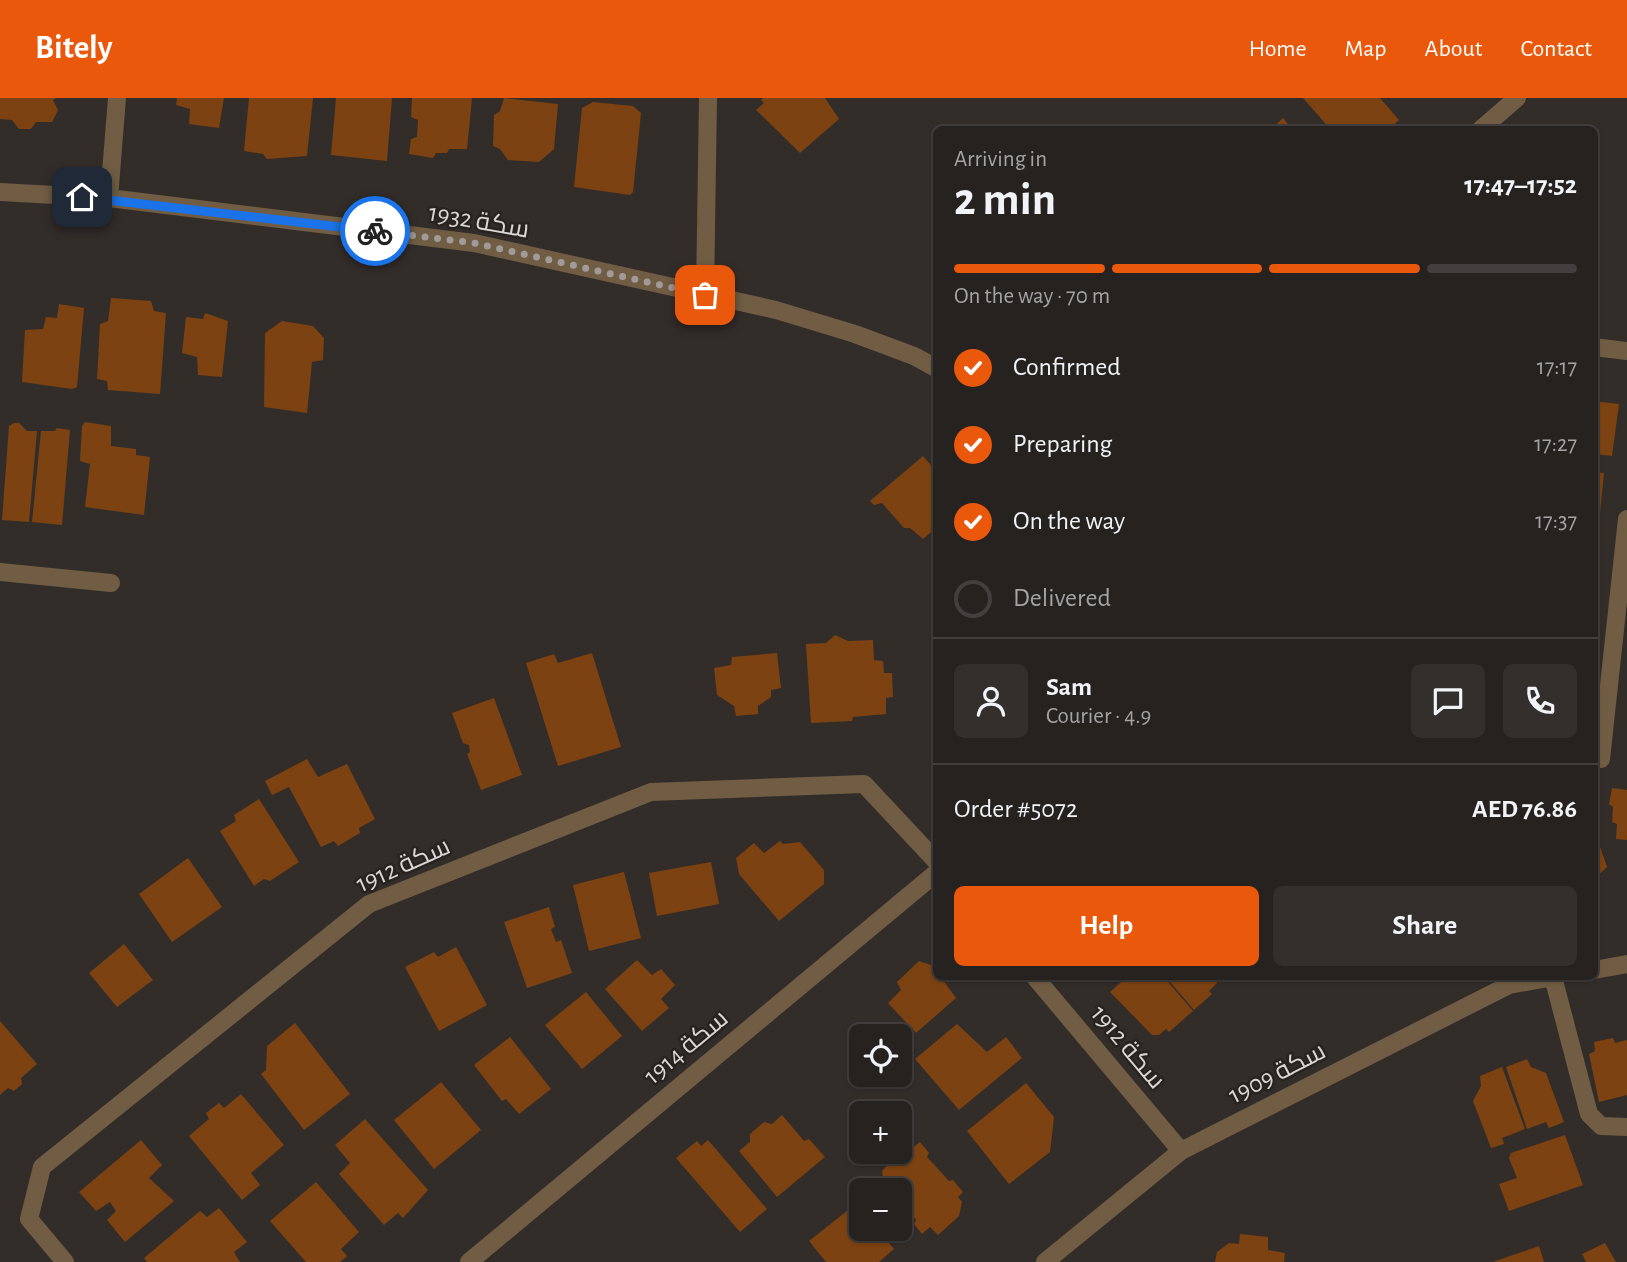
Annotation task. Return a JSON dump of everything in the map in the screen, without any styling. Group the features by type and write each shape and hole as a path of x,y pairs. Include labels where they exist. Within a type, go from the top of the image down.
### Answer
{"street":[{"path":"110,198 117,98"},
{"path":"705,295 708,98"},
{"path":"1485,126 1517,98"},
{"name":"سكة 1932","path":"0,192 110,198 474,243 776,310 855,334 914,356 933,366"},
{"path":"1598,347 1627,351"},
{"path":"1601,759 1601,700 1627,519"},
{"path":"0,572 111,583"},
{"name":"سكة 1912","path":"65,1262 30,1219 42,1167 369,904 651,792 864,784 933,858"},
{"name":"سكة 1914","path":"469,1262 933,875"},
{"path":"1598,969 1627,964"},
{"name":"سكة 1912","path":"1037,980 1181,1151"},
{"path":"1556,980 1590,1114 1601,1126 1627,1127"},
{"name":"سكة 1909","path":"1045,1262 1181,1151 1505,981"}],"building":[{"path":"0,98 56,98 53,100 58,110 52,122 36,122 31,129 19,129 12,120 0,119"},
{"path":"177,98 224,98 219,128 189,124 190,109 176,105"},
{"path":"249,98 313,98 307,156 267,159 263,154 244,151"},
{"path":"336,98 392,98 387,161 331,155"},
{"path":"412,98 472,98 467,149 449,149 447,153 436,153 433,158 409,154 411,139 417,137 418,120 411,117"},
{"path":"504,98 558,104 554,149 539,162 508,160 500,149 493,146 494,115 500,111"},
{"path":"825,98 839,119 800,153 756,110 764,103 761,100"},
{"path":"1303,98 1380,98 1399,120 1392,126 1328,126"},
{"path":"593,102 633,106 641,113 633,192 630,195 574,187 582,108"},
{"path":"1283,118 1290,126 1274,126"},
{"path":"111,298 151,301 154,311 166,313 160,394 108,390 107,381 97,379 100,324 108,321"},
{"path":"59,304 84,308 77,387 72,389 22,382 25,330 43,329 46,317 57,318"},
{"path":"205,313 228,321 222,377 198,375 197,357 182,353 186,317 203,319"},
{"path":"282,321 313,326 324,338 323,360 312,362 307,413 264,407 265,333"},
{"path":"1598,401 1619,404 1612,456 1598,454"},
{"path":"85,422 111,426 111,446 136,449 136,455 150,457 144,515 85,507 90,464 80,461 82,426"},
{"path":"19,423 27,431 37,431 29,522 2,520 9,426"},
{"path":"57,428 70,430 62,525 32,522 41,431 55,431"},
{"path":"923,456 933,468 933,531 923,539 910,528 904,528 882,503 874,505 870,501"},
{"path":"1598,472 1604,473 1598,523"},
{"path":"835,635 848,641 873,640 874,660 883,661 884,673 892,673 893,697 886,698 886,714 853,717 852,721 811,723 806,644 826,643"},
{"path":"592,653 621,747 558,766 526,663 554,654 558,663"},
{"path":"777,653 781,688 771,690 771,697 758,706 758,714 736,716 734,706 717,695 714,668 731,665 732,657"},
{"path":"494,698 522,775 481,790 467,754 470,752 469,745 463,743 452,713"},
{"path":"307,759 318,777 347,764 375,819 359,828 360,833 338,846 334,841 321,847 289,787 272,795 265,781"},
{"path":"1612,788 1627,790 1627,840 1616,839 1617,824 1612,822 1613,807 1609,804"},
{"path":"259,799 299,862 270,881 264,879 254,886 220,831 236,821 234,815"},
{"path":"780,841 783,844 800,842 824,870 824,884 779,921 739,874 736,858 754,843 764,853"},
{"path":"1598,841 1607,867 1598,875"},
{"path":"188,858 222,907 172,942 139,894"},
{"path":"711,862 719,904 657,916 649,873"},
{"path":"624,872 641,938 589,951 573,885"},
{"path":"549,907 555,927 551,929 556,942 561,940 572,973 527,988 504,922"},
{"path":"124,944 153,980 117,1007 89,973"},
{"path":"456,947 487,1005 439,1031 405,967 434,952 438,957"},
{"path":"637,960 652,975 661,969 675,985 661,999 669,1008 642,1031 605,989"},
{"path":"919,961 931,965 933,980 943,980 956,998 916,1033 912,1024 908,1024 888,1003 901,990 897,982"},
{"path":"1124,980 1166,980 1193,1011 1169,1032 1166,1029 1159,1035 1152,1035 1110,992"},
{"path":"1168,980 1217,980 1209,991 1212,994 1194,1010"},
{"path":"586,992 622,1036 582,1069 545,1025"},
{"path":"0,1021 37,1064 21,1078 22,1084 14,1091 8,1088 0,1095"},
{"path":"295,1023 350,1094 304,1130 261,1074 266,1070 267,1046"},
{"path":"957,1024 987,1052 1006,1037 1022,1058 959,1110 915,1059"},
{"path":"510,1037 551,1089 519,1114 506,1099 502,1101 474,1065"},
{"path":"1613,1038 1615,1043 1627,1040 1627,1095 1599,1102 1589,1054 1595,1051 1594,1042"},
{"path":"1527,1059 1531,1067 1546,1073 1564,1122 1549,1128 1546,1122 1527,1129 1506,1067"},
{"path":"1502,1067 1525,1129 1502,1138 1504,1144 1491,1148 1473,1101 1481,1086 1480,1076"},
{"path":"441,1082 481,1130 434,1169 394,1120"},
{"path":"1026,1083 1054,1117 1050,1152 1009,1184 967,1131"},
{"path":"241,1094 284,1145 251,1173 260,1185 242,1200 189,1136 209,1119 206,1113 219,1103 224,1108"},
{"path":"782,1115 804,1141 809,1139 825,1157 777,1197 739,1151 750,1142 750,1134 764,1122 772,1124"},
{"path":"365,1119 428,1190 403,1218 398,1213 384,1225 339,1174 350,1163 335,1145"},
{"path":"1565,1135 1583,1185 1509,1211 1499,1184 1517,1178 1509,1158 1511,1153"},
{"path":"141,1140 162,1165 149,1178 174,1201 125,1242 107,1220 116,1211 110,1202 96,1211 79,1192"},
{"path":"708,1140 767,1209 740,1232 676,1158 697,1141 701,1146"},
{"path":"920,1142 929,1153 927,1157 963,1192 958,1197 962,1202 959,1216 938,1235 930,1227 922,1234 914,1224 916,1220 912,1215 912,1178 883,1178 882,1171 888,1164 912,1164 912,1149"},
{"path":"316,1182 359,1232 341,1249 347,1256 340,1262 306,1262 270,1221"},
{"path":"219,1208 247,1242 234,1252 240,1262 147,1262 144,1258 200,1211 207,1217"},
{"path":"849,1209 849,1241 888,1241 894,1249 879,1262 826,1262 809,1241"},
{"path":"1240,1234 1268,1237 1268,1250 1285,1253 1284,1262 1215,1262 1217,1252 1229,1243 1239,1244"},
{"path":"1605,1243 1616,1262 1586,1262 1582,1254"},
{"path":"1539,1246 1544,1262 1493,1262"}],"way so far":[{"path":"375,231 474,243 705,295"}],"route":[{"path":"82,197 110,198 375,231"}]}
